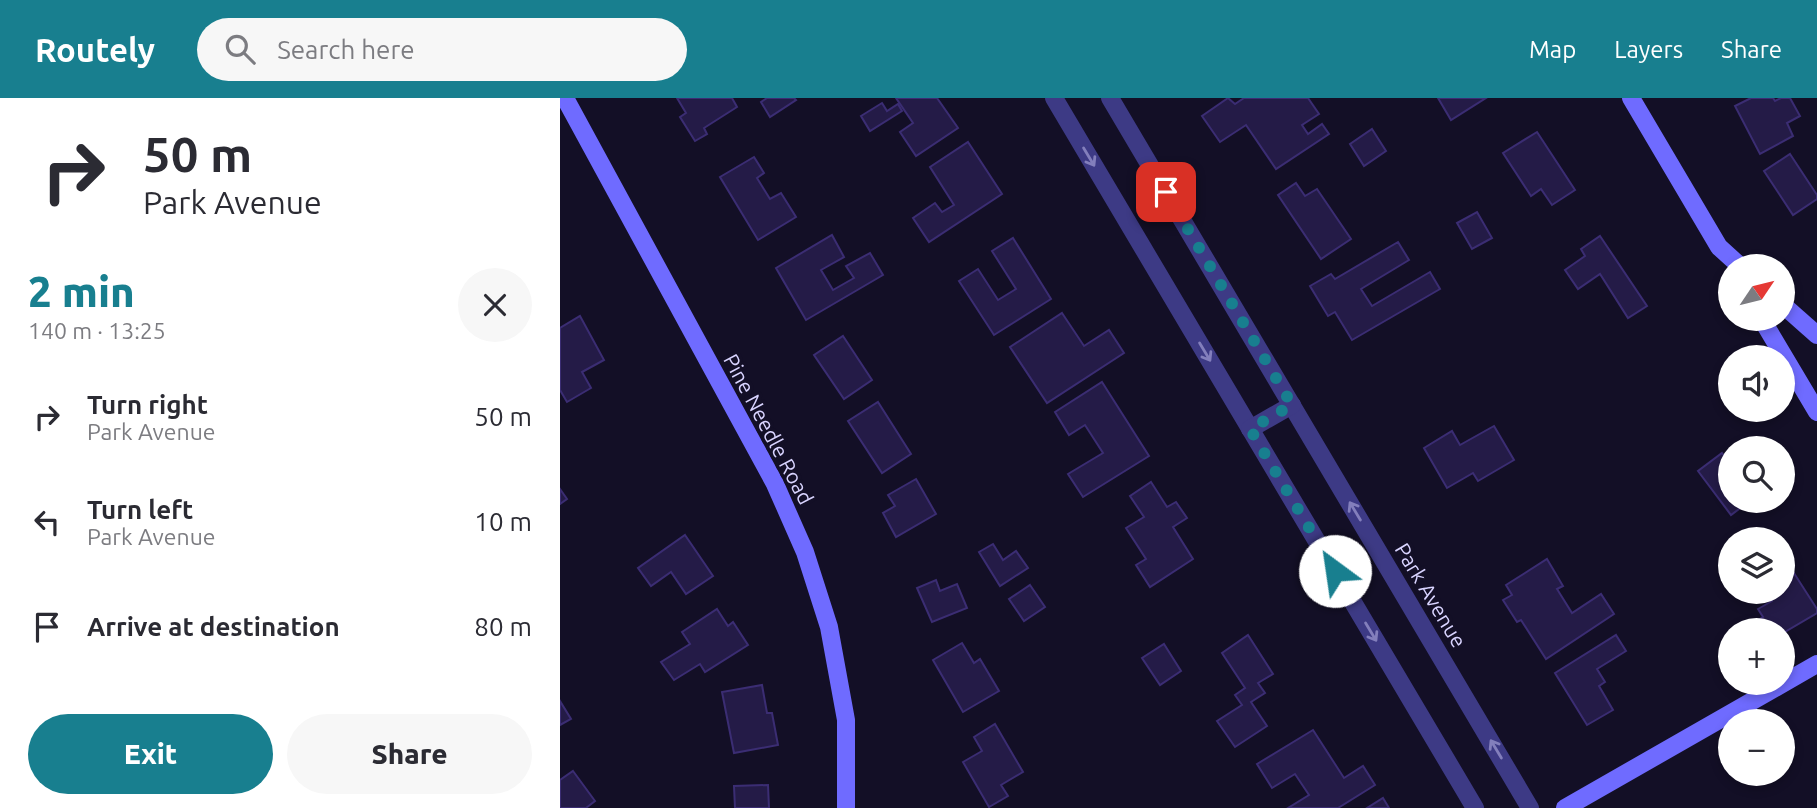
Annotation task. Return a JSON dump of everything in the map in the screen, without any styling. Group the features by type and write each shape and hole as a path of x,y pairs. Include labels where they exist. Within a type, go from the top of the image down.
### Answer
{"street":[{"name":"Pine Needle Road","path":"565,98 775,484 806,552 829,627 846,720 846,808"},
{"path":"1054,98 1475,808"},
{"name":"Park Avenue","path":"1110,98 1530,808"},
{"path":"1630,98 1723,254"},
{"path":"1719,247 1727,254"},
{"path":"1796,316 1817,335"},
{"path":"1769,331 1817,412"},
{"path":"1250,429 1292,405"},
{"path":"1564,808 1817,664"}],"building":[{"path":"677,98 732,98 737,107 704,128 707,134 695,141 680,117 686,113"},
{"path":"767,98 796,100 770,117 761,102"},
{"path":"896,98 937,98 958,128 916,156 900,132 913,123"},
{"path":"1228,98 1235,104 1244,98 1308,98 1319,114 1302,125 1308,134 1322,124 1329,134 1276,169 1246,125 1220,142 1202,116"},
{"path":"1438,98 1486,98 1451,120"},
{"path":"1751,98 1773,98 1775,101 1790,98 1800,116 1787,123 1793,136 1760,154 1735,106"},
{"path":"882,103 887,111 898,104 902,111 870,131 861,116"},
{"path":"1372,129 1386,151 1364,166 1350,144"},
{"path":"1537,132 1575,190 1552,205 1541,189 1531,196 1503,153"},
{"path":"968,142 1002,194 929,242 913,218 935,203 942,212 954,205 930,167"},
{"path":"1790,154 1817,195 1817,199 1793,215 1764,171"},
{"path":"754,157 764,173 757,178 770,199 781,193 796,217 758,240 720,177"},
{"path":"1296,183 1305,196 1317,189 1351,239 1321,259 1278,195"},
{"path":"1477,212 1492,238 1472,249 1457,223"},
{"path":"832,235 844,257 821,270 833,290 854,278 846,266 870,253 883,275 806,320 776,268"},
{"path":"1600,236 1647,306 1628,318 1600,274 1578,289 1565,270 1585,256 1581,249"},
{"path":"1013,238 1051,299 994,335 959,281 978,269 998,300 1016,289 992,251"},
{"path":"1398,242 1409,260 1361,289 1372,306 1430,272 1440,289 1352,340 1335,312 1328,316 1310,286 1331,274 1335,279"},
{"path":"1062,313 1084,346 1109,330 1124,353 1047,403 1010,347"},
{"path":"580,316 604,360 582,372 591,388 567,402 560,390 560,328"},
{"path":"843,336 872,380 844,399 814,355"},
{"path":"1102,382 1149,456 1083,497 1068,474 1103,453 1085,425 1069,435 1055,412"},
{"path":"878,402 911,454 882,473 848,421"},
{"path":"1494,426 1514,460 1478,481 1473,473 1447,488 1424,448 1452,431 1460,445"},
{"path":"1718,456 1718,498 1698,471"},
{"path":"916,479 936,514 896,537 883,513 895,506 888,495"},
{"path":"1151,482 1167,507 1176,502 1187,518 1173,527 1193,559 1150,587 1136,565 1146,559 1126,528 1144,517 1130,496"},
{"path":"560,489 567,499 560,504"},
{"path":"685,535 713,576 686,594 671,572 651,586 638,568"},
{"path":"993,544 1003,560 1016,551 1028,568 1000,586 979,552"},
{"path":"1547,559 1563,586 1557,589 1572,613 1601,594 1614,614 1546,659 1521,620 1517,622 1503,600 1512,595 1506,585"},
{"path":"1795,575 1817,613 1795,626 1795,618 1761,618 1758,609 1767,604 1795,604"},
{"path":"936,580 940,591 957,584 967,608 932,622 917,588"},
{"path":"1030,585 1045,607 1024,621 1009,599"},
{"path":"717,609 728,626 733,622 748,645 705,672 700,664 674,680 661,662 690,644 682,632"},
{"path":"1248,635 1273,674 1258,683 1265,693 1251,702 1267,726 1235,747 1217,721 1242,705 1235,695 1245,688 1222,653"},
{"path":"1616,635 1626,651 1597,669 1605,682 1599,686 1613,710 1587,725 1555,673"},
{"path":"962,643 974,663 980,659 999,691 963,712 933,660"},
{"path":"1164,644 1181,671 1160,685 1142,658"},
{"path":"762,685 767,713 772,713 778,745 734,753 722,692"},
{"path":"560,701 571,719 560,725"},
{"path":"995,724 1023,772 1001,785 1008,796 989,807 963,762 982,751 974,737"},
{"path":"1313,730 1344,778 1363,766 1375,785 1338,808 1288,808 1309,795 1295,774 1272,788 1257,764"},
{"path":"573,771 595,801 586,808 560,808 560,780"},
{"path":"768,785 769,808 735,808 734,786"},
{"path":"1383,798 1389,808 1367,808"}],"route":[{"path":"1166,192 1292,405 1250,429 1335,571"}]}
